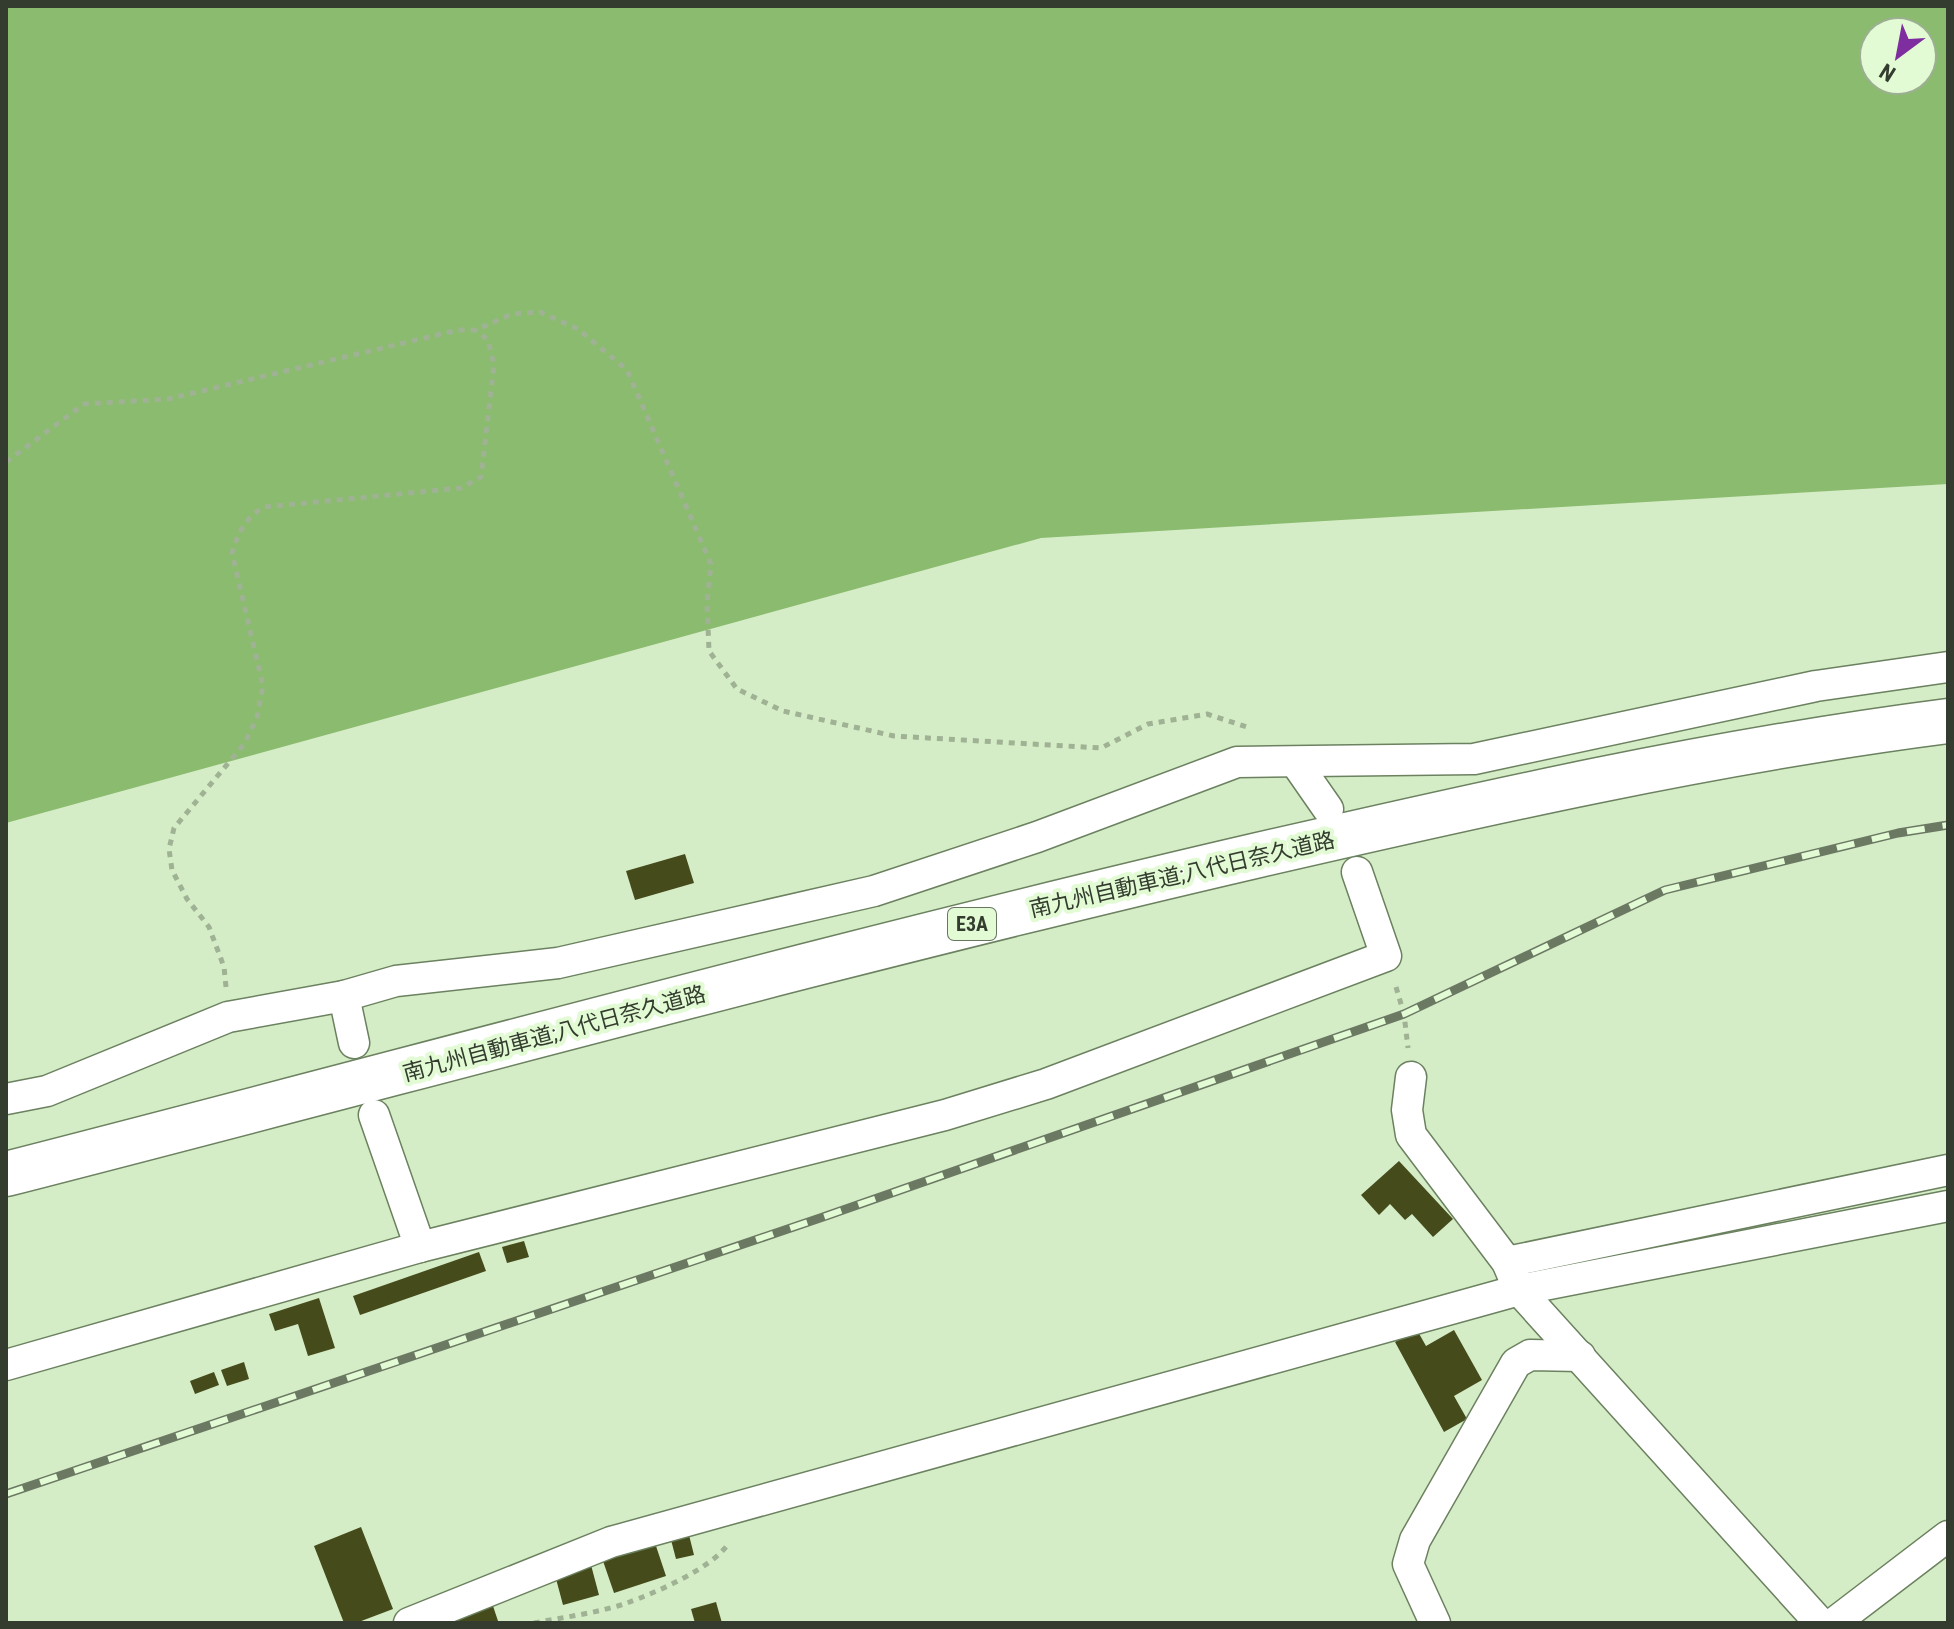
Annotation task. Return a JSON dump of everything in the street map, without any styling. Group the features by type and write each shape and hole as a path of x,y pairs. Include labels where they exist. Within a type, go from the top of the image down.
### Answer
{"highway":[{"name":"南九州自動車道;八代日奈久道路","path":"6,1174 1066,900 1447,812 1841,735 1948,721"}],"street":[{"path":"6,1099 47,1091 228,1017 344,996 396,981 558,963 874,891 1037,837 1237,762 1474,759 1816,686 1948,667"},
{"path":"1296,763 1328,809"},
{"path":"6,1365 420,1247 945,1115 1046,1084 1386,956 1357,872"},
{"path":"344,996 354,1043"},
{"path":"1411,1077 1407,1110 1411,1135 1507,1262 1519,1290 1820,1623"},
{"path":"374,1115 420,1247"},
{"path":"1507,1262 1948,1170"},
{"path":"409,1623 611,1542 1519,1290 1948,1206"},
{"path":"1435,1623 1408,1564 1415,1540 1516,1363 1530,1355 1580,1356"},
{"path":"1834,1623 1948,1536"}],"path":[{"path":"6,462 84,404 168,399 458,330 476,330 512,314 540,312 578,329 627,370 711,564 707,602 709,651 737,689 783,711 894,736 1101,748 1148,724 1207,714 1258,731 1296,763"},
{"path":"228,1017 224,967 209,927 187,899 172,870 169,849 174,828 245,743 257,717 263,686 232,553 236,538 250,515 264,507 461,488 481,477 494,365 488,340 476,330"},
{"path":"534,1623 626,1604 692,1573 722,1553 741,1525 747,1503"}],"green space":[{"path":"6,6 1948,6 1948,484 1041,538 6,823"}],"building":[{"path":"685,854 694,883 635,900 626,871"},
{"path":"1399,1161 1453,1219 1433,1237 1412,1214 1405,1220 1390,1204 1379,1215 1361,1195"},
{"path":"524,1241 529,1257 507,1263 502,1247"},
{"path":"479,1252 486,1271 360,1315 353,1296"},
{"path":"319,1298 335,1348 308,1356 298,1324 275,1331 269,1314"},
{"path":"1417,1330 1426,1346 1454,1330 1482,1380 1454,1396 1467,1419 1444,1432 1395,1342"},
{"path":"244,1362 249,1379 227,1386 221,1370"},
{"path":"214,1372 219,1385 195,1394 190,1381"},
{"path":"361,1527 393,1609 356,1623 344,1623 314,1546"},
{"path":"688,1531 694,1555 676,1559 670,1536"},
{"path":"654,1540 666,1576 614,1593 602,1558"},
{"path":"591,1565 599,1595 563,1605 555,1575"},
{"path":"491,1600 498,1621 445,1623"},
{"path":"716,1602 722,1623 695,1623 691,1609"}],"railway":[{"path":"6,1494 823,1217 1404,1014 1665,890 1898,833 1948,825"}]}
